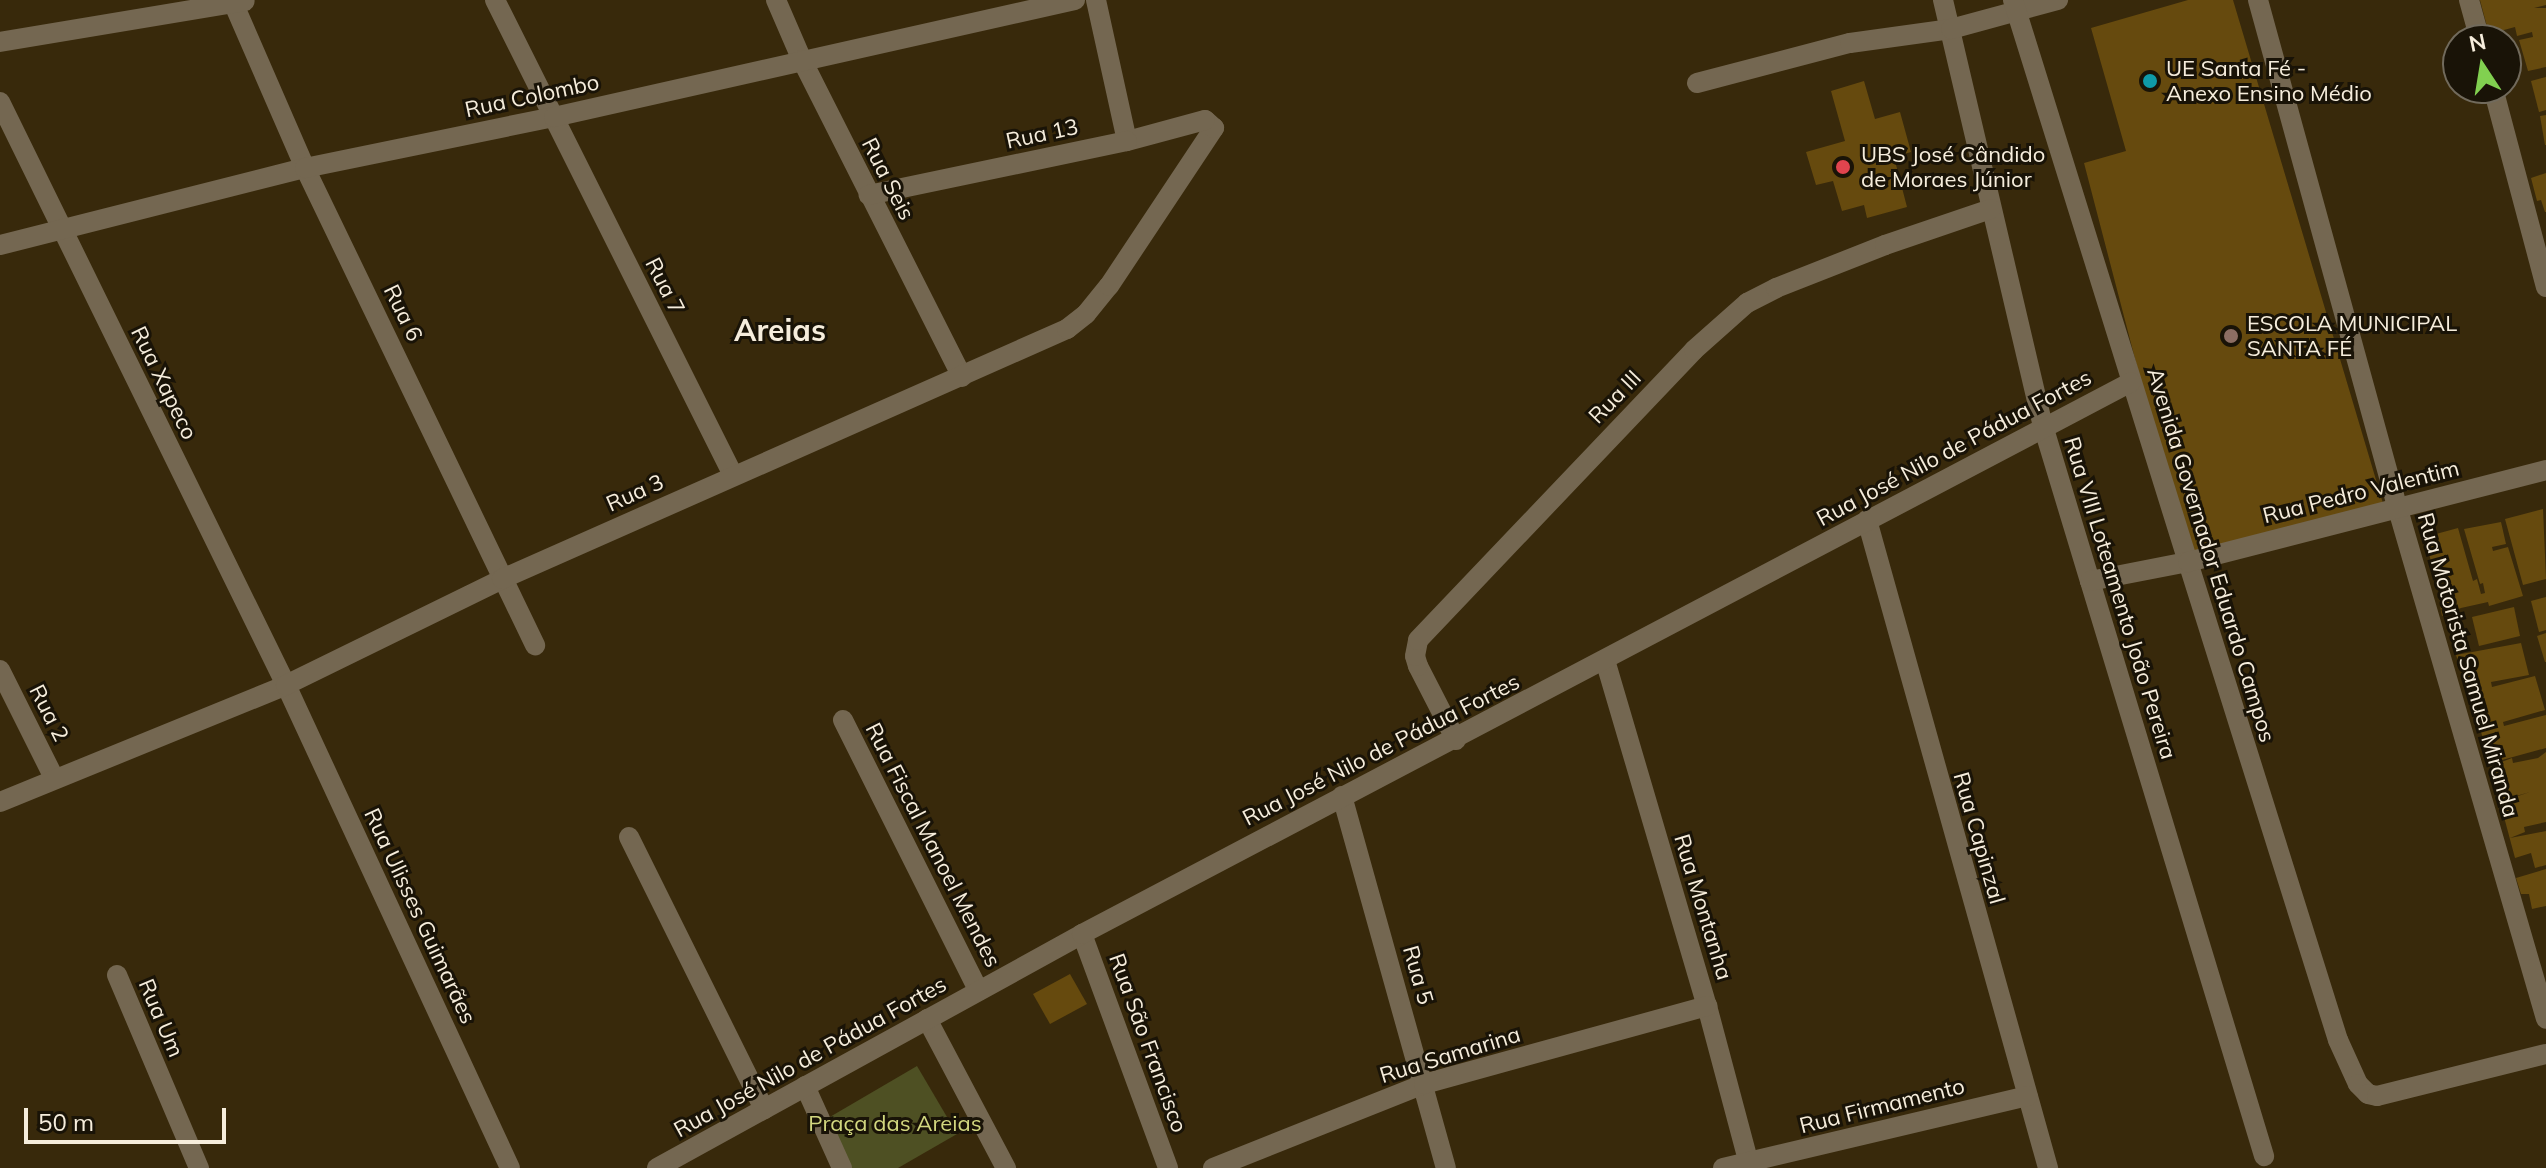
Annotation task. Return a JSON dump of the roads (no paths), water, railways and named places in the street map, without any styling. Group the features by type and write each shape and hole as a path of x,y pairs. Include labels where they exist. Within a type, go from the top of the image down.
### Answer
{"street":[{"name":"Rua 7","path":"495,0 733,475"},
{"name":"Rua Seis","path":"776,0 802,60 962,377"},
{"name":"Rua Colombo","path":"0,245 305,168 554,117 1020,6 1075,0"},
{"path":"1096,0 1127,141"},
{"name":"Rua VIII Loteamento João Pereira","path":"1943,0 2044,429 2264,1156"},
{"path":"1697,83 1850,43 1951,29 2015,5 2058,0"},
{"name":"Rua Motorista Samuel Miranda","path":"2258,0 2397,506 2546,1019"},
{"path":"2469,0 2476,24"},
{"path":"0,42 237,1"},
{"name":"Rua 6","path":"237,1 305,168 410,380 535,645"},
{"name":"Avenida Governador Eduardo Campos","path":"2015,5 2338,1040 2358,1084 2372,1096 2392,1093 2546,1054"},
{"name":"Rua Xapeco","path":"0,102 286,685"},
{"path":"2497,104 2546,287"},
{"name":"Rua 13","path":"869,195 1127,141 1205,120 1213,125 1212,133"},
{"name":"Rua 3","path":"0,802 286,685 502,579 1042,342 1086,314 1109,286 1212,133"},
{"name":"Rua III","path":"1456,740 1418,666 1415,656 1418,640 1694,350 1747,303 1776,288 1873,249 1991,209"},
{"name":"Rua José Nilo de Pádua Fortes","path":"657,1168 1082,934 1342,796 1456,740 2131,382"},
{"name":"Rua Pedro Valentim","path":"2090,581 2188,562 2546,470"},
{"name":"Rua Capinzal","path":"1867,520 2048,1168"},
{"name":"Rua Montanha","path":"1605,660 1707,1006 1749,1165"},
{"name":"Rua 2","path":"0,670 54,778"},
{"name":"Rua Ulisses Guimarães","path":"286,685 510,1168"},
{"name":"Rua Fiscal Manoel Mendes","path":"843,720 979,991"},
{"name":"Rua 5","path":"1342,796 1446,1168"},
{"path":"629,837 764,1109"},
{"name":"Rua São Francisco","path":"1082,934 1168,1168"},
{"name":"Rua Um","path":"117,975 199,1168"},
{"name":"Rua Samarina","path":"1213,1168 1424,1084 1707,1006"},
{"path":"927,1019 1006,1168"},
{"path":"805,1086 842,1168"},
{"name":"Rua Firmamento","path":"1723,1168 1749,1165 2028,1096"}],"place":[{"name":"UE Santa Fé - Anexo Ensino Médio","path":"2150,81"},
{"name":"UBS José Cândido de Moraes Júnior","path":"1843,167"},
{"name":"ESCOLA MUNICIPAL SANTA FÉ","path":"2231,336"}],"district":[{"name":"Areias","path":"780,330"}],"park label":[{"name":"Praça das Areias","path":"895,1124"}]}
